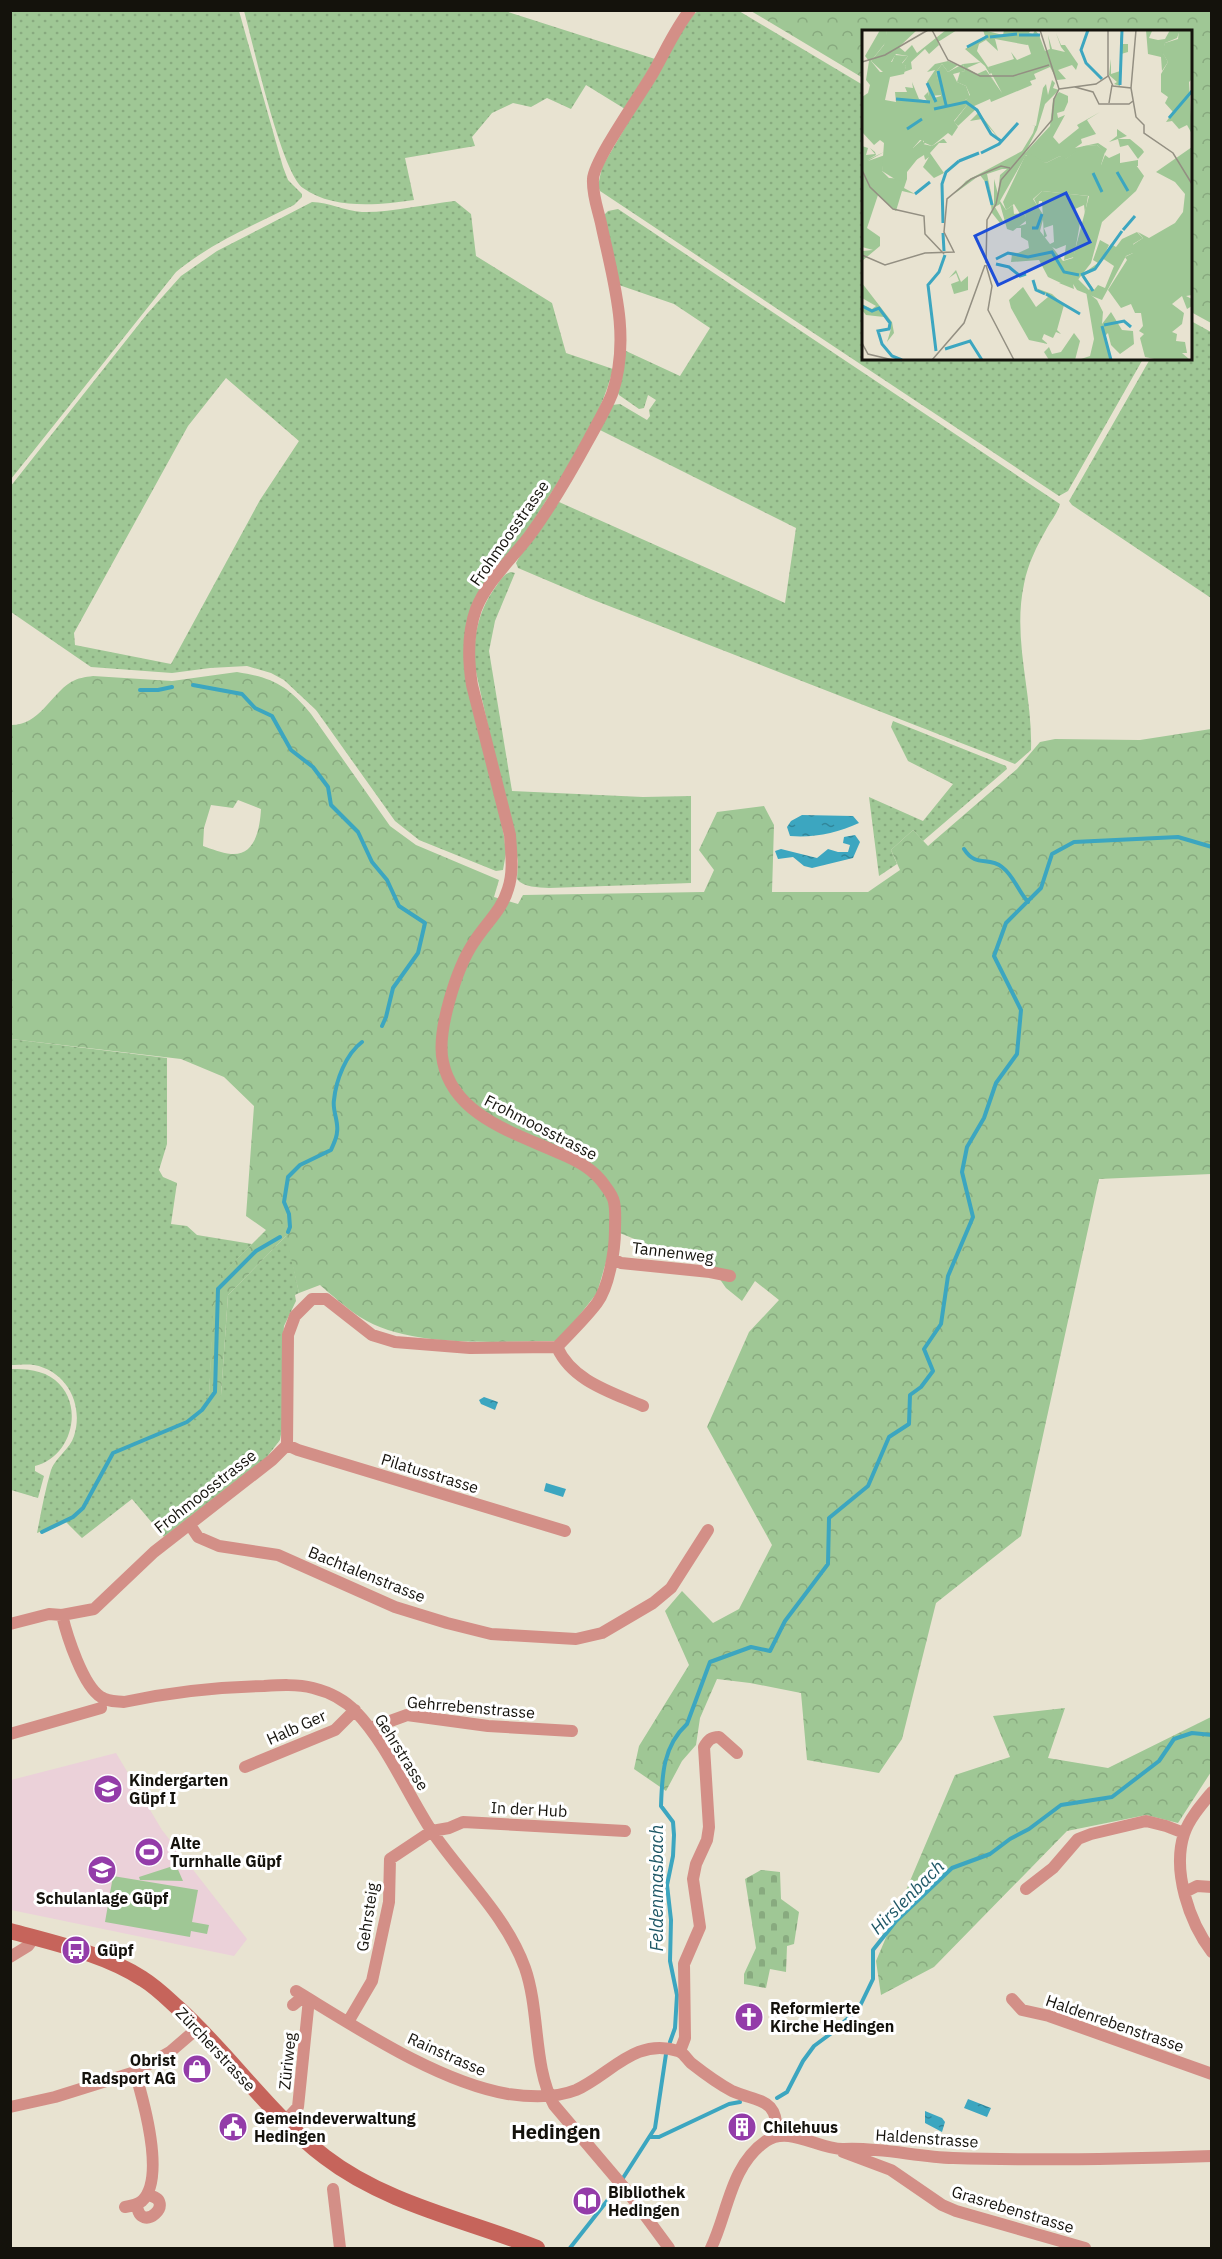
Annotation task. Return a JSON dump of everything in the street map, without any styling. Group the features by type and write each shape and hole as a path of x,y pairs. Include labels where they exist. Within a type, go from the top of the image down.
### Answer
{"main road":[{"name":"Zürcherstrasse","path":"10,1931 97,1958 134,1973 152,1985 199,2027 285,2121 326,2158 373,2186 408,2202 531,2247"}],"street":[{"name":"Frohmoosstrasse","path":"557,1347 599,1302 613,1259 614,1200 599,1176 584,1164 494,1123 469,1108 452,1087 442,1062 441,1042 452,991 474,942 501,908 509,888 510,877 510,835 469,663 469,638 476,609 487,589 530,535 553,501 611,396 620,361 622,342 620,316 592,177 690,10"},
{"name":"Tannenweg","path":"613,1259 621,1263 730,1276"},
{"path":"286,1445 288,1335 295,1316 312,1299 326,1299 372,1335 395,1342 470,1348 557,1347 566,1363 581,1376 642,1406"},
{"name":"Frohmoosstrasse","path":"10,1624 49,1614 62,1615 94,1609 154,1552 272,1460 286,1445"},
{"name":"Pilatusstrasse","path":"286,1445 565,1532"},
{"name":"Bachtalenstrasse","path":"190,1525 198,1537 219,1546 278,1555 395,1607 447,1623 490,1634 576,1639 602,1633 653,1603 671,1588 708,1530"},
{"name":"Gehrstrasse","path":"62,1615 69,1640 82,1671 99,1696 109,1701 124,1702 219,1687 296,1685 331,1694 344,1700 355,1710 371,1728 432,1831 501,1922 521,1956 533,1998 549,2096"},
{"path":"10,1734 101,1708"},
{"name":"Halb Ger","path":"245,1767 334,1730 355,1710"},
{"name":"Gehrrebenstrasse","path":"371,1728 407,1715 488,1726 572,1731"},
{"path":"711,2248 726,2203 742,2167 766,2141 777,2136 775,2112 766,2102 715,2082 680,2051 685,2038 684,1964 700,1927 693,1879 709,1827 704,1747 713,1737 719,1737 737,1753"},
{"path":"1212,1792 1184,1833 1180,1857 1181,1876 1192,1917 1212,1952"},
{"path":"1026,1889 1053,1868 1078,1839 1091,1834 1146,1821 1184,1833"},
{"name":"In der Hub","path":"432,1831 463,1822 626,1831"},
{"name":"Gehrsteig","path":"348,2022 372,1982 389,1902 390,1859 432,1831"},
{"path":"1185,1892 1197,1886 1212,1887"},
{"path":"10,1957 28,1947 34,1938"},
{"path":"293,2005 303,1995"},
{"name":"Rainstrasse","path":"303,1995 390,2046 469,2085 510,2094 549,2096 575,2090 629,2055 656,2049 680,2051"},
{"name":"Züriweg","path":"285,2121 298,2107 303,1995"},
{"name":"Haldenrebenstrasse","path":"1012,1999 1022,2010 1049,2016 1212,2074"},
{"path":"10,2108 55,2097 135,2072 170,2052 199,2027"},
{"path":"135,2072 152,2139 153,2159 147,2195 131,2206 143,2217 150,2218 157,2213 159,2202 147,2195"},
{"path":"549,2096 554,2105 627,2191 669,2248"},
{"name":"Haldenstrasse","path":"777,2136 786,2135 836,2149 856,2148 950,2158 1084,2160 1212,2156"},
{"name":"Grasrebenstrasse","path":"836,2149 891,2170 942,2205 956,2211 1085,2248"},
{"path":"333,2189 340,2248"}],"shaded area":[{"name":"Schulanlage Güpf","path":"116,1753 162,1830 247,1939 234,1956 11,1910 11,1780"}],"green space":[{"path":"11,10 239,11 283,167 288,180 302,194 302,197 294,205 218,243 176,272 11,479"},
{"path":"244,11 505,11 655,59 625,109 586,85 571,109 547,98 531,107 513,103 492,113 472,137 475,146 405,158 414,200 372,204 342,203 315,195 303,188 295,177 277,133"},
{"path":"698,11 739,11 862,84 862,360 1142,360 1068,491 1059,496 600,191 598,186 602,167 689,18"},
{"path":"751,11 1211,11 1211,323 1192,313 1192,30 862,30 862,77"},
{"path":"455,201 471,214 476,256 552,303 566,353 613,369 598,412 588,432 464,638 504,836 506,853 503,870 496,871 419,840 395,821 316,710 284,680 271,673 247,666 172,673 91,667 11,612 10,487 147,314 181,276 217,251 312,202 349,210 372,212","holes":["226,378 299,441 260,500 171,664 75,645 74,633 188,426"]},
{"path":"618,209 1060,504 1033,555 1024,584 1020,626 1031,729 1031,750 1015,764 591,599 518,568 516,563 521,554 559,502 785,603 796,528 600,430 612,405 620,404 647,420 650,416 649,410 656,400 648,395 644,408 639,409 619,395 617,391 626,351 680,376 710,328 674,304 619,285 605,220 605,214 608,211"},
{"path":"1192,322 1211,332 1211,598 1069,501 1149,360 1192,360"},
{"path":"511,572 515,573 495,621 489,651 512,791 643,797 691,796 691,883 549,888 527,886 517,879 518,861 474,663 475,642 482,612 500,581"},
{"path":"237,672 278,684 294,696 311,714 390,826 416,845 499,880 494,897 518,904 523,895 704,892 714,870 699,850 717,812 764,806 774,825 772,892 868,892 900,870 891,850 913,830 928,846 1017,769 1040,742 1055,739 1140,740 1211,729 1211,1174 1099,1179 1021,1536 936,1603 902,1739 879,1773 807,1760 801,1693 717,1679 700,1718 696,1745 682,1761 666,1791 634,1769 639,1746 689,1665 665,1611 682,1591 713,1623 739,1609 772,1545 707,1427 749,1332 779,1300 755,1281 742,1301 726,1288 703,1255 682,1248 649,1245 615,1231 597,1293 559,1341 483,1342 429,1339 380,1327 360,1317 320,1285 299,1293 286,1236 228,1295 221,1395 199,1421 192,1416 209,1395 214,1282 266,1230 246,1216 254,1106 224,1077 181,1059 11,1039 11,725 30,720 44,709 63,688 79,679 93,676 172,681","holes":["238,800 261,809 258,832 246,850 231,854 203,846 204,828 211,805 233,808"]},
{"path":"893,721 1006,766 1007,769 923,841 913,830 891,850 897,864 879,876 869,797 923,821 953,784 908,761 891,727"},
{"path":"11,1039 167,1058 167,1144 159,1170 163,1177 177,1183 171,1224 187,1226 197,1235 252,1244 215,1282 209,1396 221,1395 228,1295 287,1235 299,1293 295,1295 296,1301 284,1326 280,1440 266,1458 164,1537 132,1499 82,1538 66,1522 37,1533 51,1470 72,1441 77,1424 77,1413 70,1391 56,1374 34,1365 11,1365"},
{"path":"11,1369 45,1374 55,1380 65,1391 70,1403 72,1416 65,1442 58,1453 35,1466 35,1471 44,1476 38,1498 11,1490"},
{"path":"1065,1708 1048,1758 1108,1768 1211,1717 1211,1772 1178,1823 1146,1815 1067,1831 934,1967 881,1995 876,1961 955,1775 1010,1757 993,1716"},
{"path":"176,1865 183,1881 140,1880 139,1877"},
{"path":"761,1870 780,1872 781,1899 799,1912 794,1944 787,1946 786,1972 770,1969 766,1988 744,1984 744,1974 756,1948 745,1879"},
{"path":"113,1876 198,1890 192,1922 209,1925 207,1934 191,1931 190,1937 105,1922"}],"water":[{"path":"802,815 853,816 859,823 825,834 790,836 787,827 791,821"},
{"path":"855,835 860,842 853,858 812,868 804,866 793,857 778,859 775,851 781,849 817,858 828,849 848,852 850,845 843,843 844,837"},
{"path":"484,1397 498,1402 495,1410 481,1404 479,1400"},
{"path":"546,1483 566,1489 563,1497 544,1491"},
{"path":"968,2099 991,2108 987,2117 964,2108"},
{"path":"925,2111 942,2118 945,2122 942,2132 925,2123"}],"waterway":[{"path":"193,685 242,694 255,708 272,716 291,750 313,767 328,787 331,805 358,832 372,862 387,880 399,906 425,923 418,953 393,988 382,1026"},
{"path":"140,690 172,687"},
{"name":"Feldenmasbach","path":"670,2042 675,2028 677,1995 670,1961 671,1920 667,1885 673,1856 674,1835 673,1822 661,1806 662,1783 668,1751 687,1724 710,1662 751,1647 770,1651 785,1621 828,1564 829,1518 868,1486 889,1437 909,1424 910,1395 921,1387 933,1371 924,1349 941,1324 948,1276 973,1217 962,1172 967,1147 984,1118 996,1083 1017,1054 1021,1010 994,956 1006,923 1041,888 1052,854 1074,842 1178,837 1212,847"},
{"path":"964,849 973,858 992,862 1002,867 1028,902"},
{"path":"288,1232 289,1214 284,1202 288,1177 300,1165 331,1150 337,1134 334,1104 337,1084 351,1053 362,1042"},
{"path":"42,1532 73,1517 83,1508 113,1453 187,1422 202,1410 215,1392 218,1289 256,1251 280,1237"},
{"name":"Hirslenbach","path":"777,2098 787,2092 803,2061 814,2046 859,2008 873,1979 873,1950 896,1921 952,1868 990,1854 1061,1805 1112,1797 1159,1761 1174,1739 1192,1733 1212,1735"},
{"name":"Feldenmasbach","path":"623,2178 655,2128 666,2054"},
{"name":"Hirslenbach","path":"650,2137 659,2137 729,2104 740,2102"},
{"path":"570,2248 618,2187"}],"place":[{"name":"Kindergarten Güpf I","path":"108,1789"},
{"name":"Alte Turnhalle Güpf","path":"149,1852"},
{"name":"Schulanlage Güpf","path":"102,1870"},
{"name":"Güpf","path":"76,1950"},
{"name":"Reformierte Kirche Hedingen","path":"749,2017"},
{"name":"Obrist Radsport AG","path":"197,2069"},
{"name":"Gemeindeverwaltung Hedingen","path":"233,2127"},
{"name":"Chilehuus","path":"742,2127"},
{"name":"Bibliothek Hedingen","path":"587,2201"}],"district":[{"name":"Hedingen","path":"556,2131"}]}
